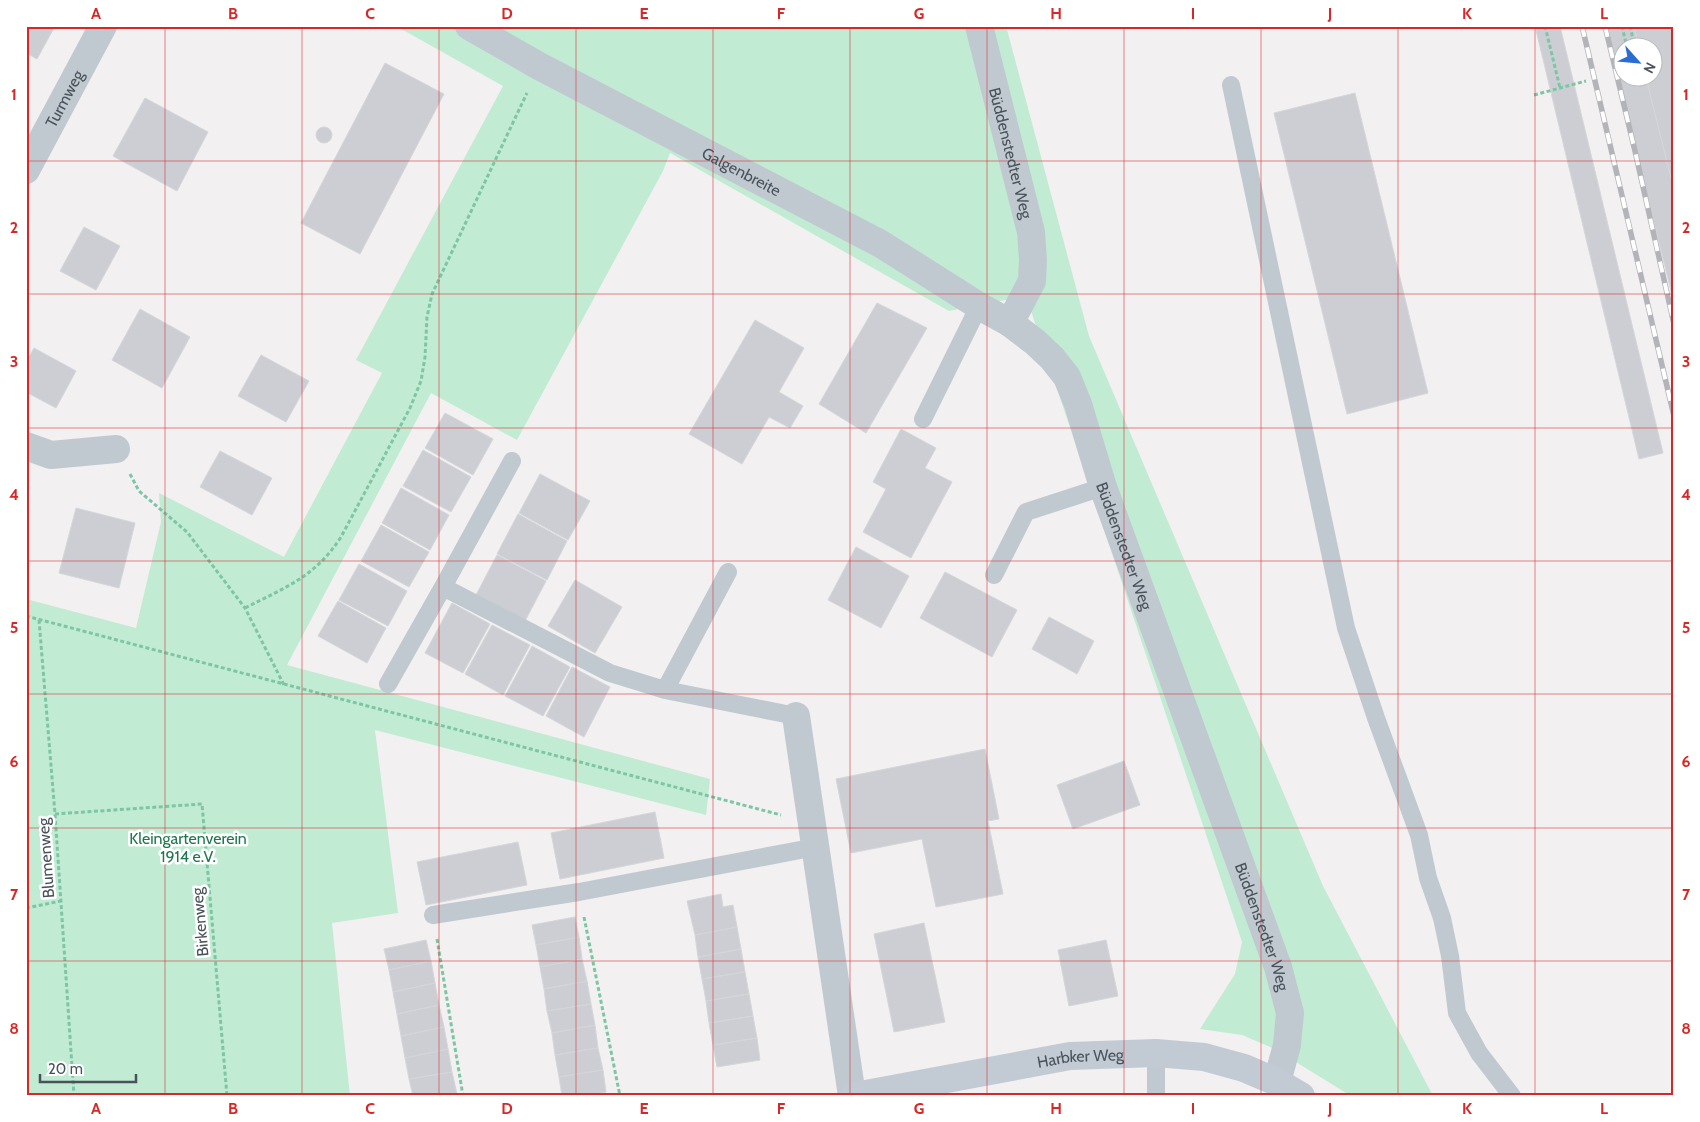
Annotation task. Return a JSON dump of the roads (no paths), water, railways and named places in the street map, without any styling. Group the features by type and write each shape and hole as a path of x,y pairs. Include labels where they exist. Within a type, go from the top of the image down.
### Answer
{"main road":[{"name":"Harbker Weg","path":"854,1096 1070,1056 1156,1053 1204,1057 1244,1068 1278,1082 1301,1096"}],"street":[{"name":"Turmweg","path":"26,170 103,26"},
{"name":"Galgenbreite","path":"469,26 539,66 881,244 979,306 1010,323"},
{"name":"Büddenstedter Weg","path":"979,26 1031,232 1032,281 1010,323 1052,358 1067,377 1078,404 1103,486 1278,967 1290,1013 1287,1045 1278,1082"},
{"path":"26,446 51,455 116,449"},
{"name":"Harbker Weg","path":"796,716 854,1096"}],"lane":[{"path":"1230,85 1346,628 1376,718 1419,835 1428,878 1442,918 1450,956 1457,1013 1479,1053 1512,1096"},
{"path":"923,419 979,306"},
{"path":"388,684 512,461"},
{"path":"994,575 1026,512 1103,486"},
{"path":"666,690 728,572"},
{"path":"442,587 610,673 666,690 796,716"},
{"path":"433,915 579,892 814,836"},
{"path":"1156,1053 1156,1096"}],"railway":[{"path":"1582,26 1674,416"},
{"path":"1605,26 1674,324"}],"park label":[{"name":"Kleingartenverein 1914 e.V.","path":"188,847"}]}
